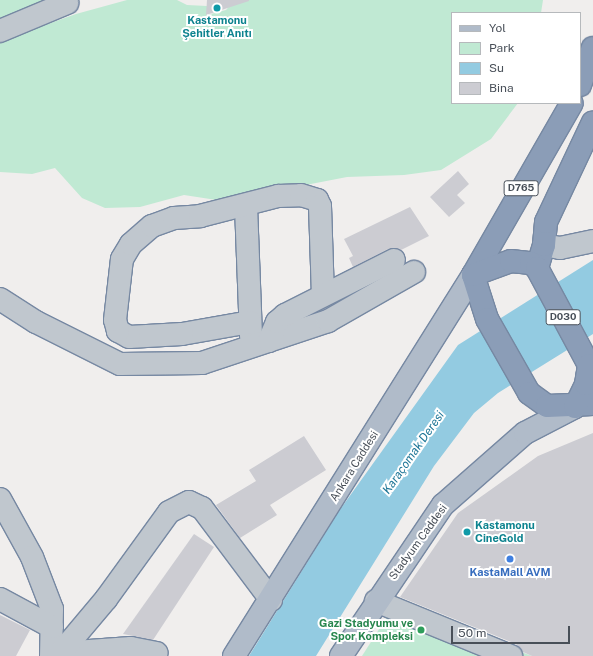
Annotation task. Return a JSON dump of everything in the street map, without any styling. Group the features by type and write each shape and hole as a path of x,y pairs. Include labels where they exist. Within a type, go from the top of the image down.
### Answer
{"highway":[{"path":"581,82 593,48"},
{"name":"D765","path":"473,275 571,104"},
{"path":"591,365 586,384 584,406 547,406 529,393 487,319 473,275 511,261 531,263 537,268 544,246 546,222 593,122"},
{"name":"D030","path":"537,268 591,365"}],"main road":[{"name":"Ankara Caddesi","path":"234,656 271,600 473,275"},
{"name":"Stadyum Caddesi","path":"341,656 376,601 444,505 525,433 584,406"}],"street":[{"path":"0,31 66,3"},
{"path":"250,322 151,338 129,337 118,331 115,320 119,274 122,259 131,244 152,226 174,218 246,206 290,195 305,195 317,200 322,224 320,256 323,295"},
{"path":"246,206 250,322 260,344"},
{"path":"544,246 560,248 593,241"},
{"path":"260,344 277,322 323,295 394,260"},
{"path":"0,300 36,322 120,364 202,363 328,321 414,272"},
{"path":"0,499 32,557 50,601 56,655"},
{"path":"56,655 106,599 169,512 189,502 202,508 271,600"},
{"path":"0,599 52,627"},
{"path":"376,601 511,656"},
{"path":"56,655 131,648 157,653"}],"green space":[{"path":"0,0 47,0 0,23"},
{"path":"127,0 177,0 187,5 207,6 207,15 226,10 235,0 543,0 541,12 451,12 451,104 517,104 491,139 441,170 404,175 347,177 223,201 184,195 140,207 105,208 82,198 55,168 32,174 0,172 0,41 76,14"},
{"name":"Gazi Stadyumu ve Spor Kompleksi","path":"395,604 532,656 362,656"}],"water":[{"name":"Karaçomak Deresi","path":"593,260 593,334 498,393 474,413 434,466 316,656 249,656 339,511 458,345"}],"building":[{"name":"Kastamonu Şehitler Anıtı","path":"207,0 249,0 249,1 206,15"},
{"path":"458,171 469,184 457,195 465,203 449,217 430,197"},
{"path":"410,207 429,236 401,250 388,249 353,267 349,258 353,256 344,239"},
{"name":"KastaMall AVM","path":"593,433 593,656 532,656 523,652 516,644 400,597 458,513 538,456"},
{"path":"304,436 326,470 270,505 277,515 240,538 216,505 256,481 249,470"},
{"path":"194,534 214,547 153,640 123,634"},
{"path":"0,615 30,630 16,656 0,656"}],"place":[{"name":"Kastamonu Şehitler Anıtı","path":"217,8"},
{"name":"Kastamonu CineGold","path":"467,532"},
{"name":"KastaMall AVM","path":"510,559"},
{"name":"Gazi Stadyumu ve Spor Kompleksi","path":"421,630"}]}
